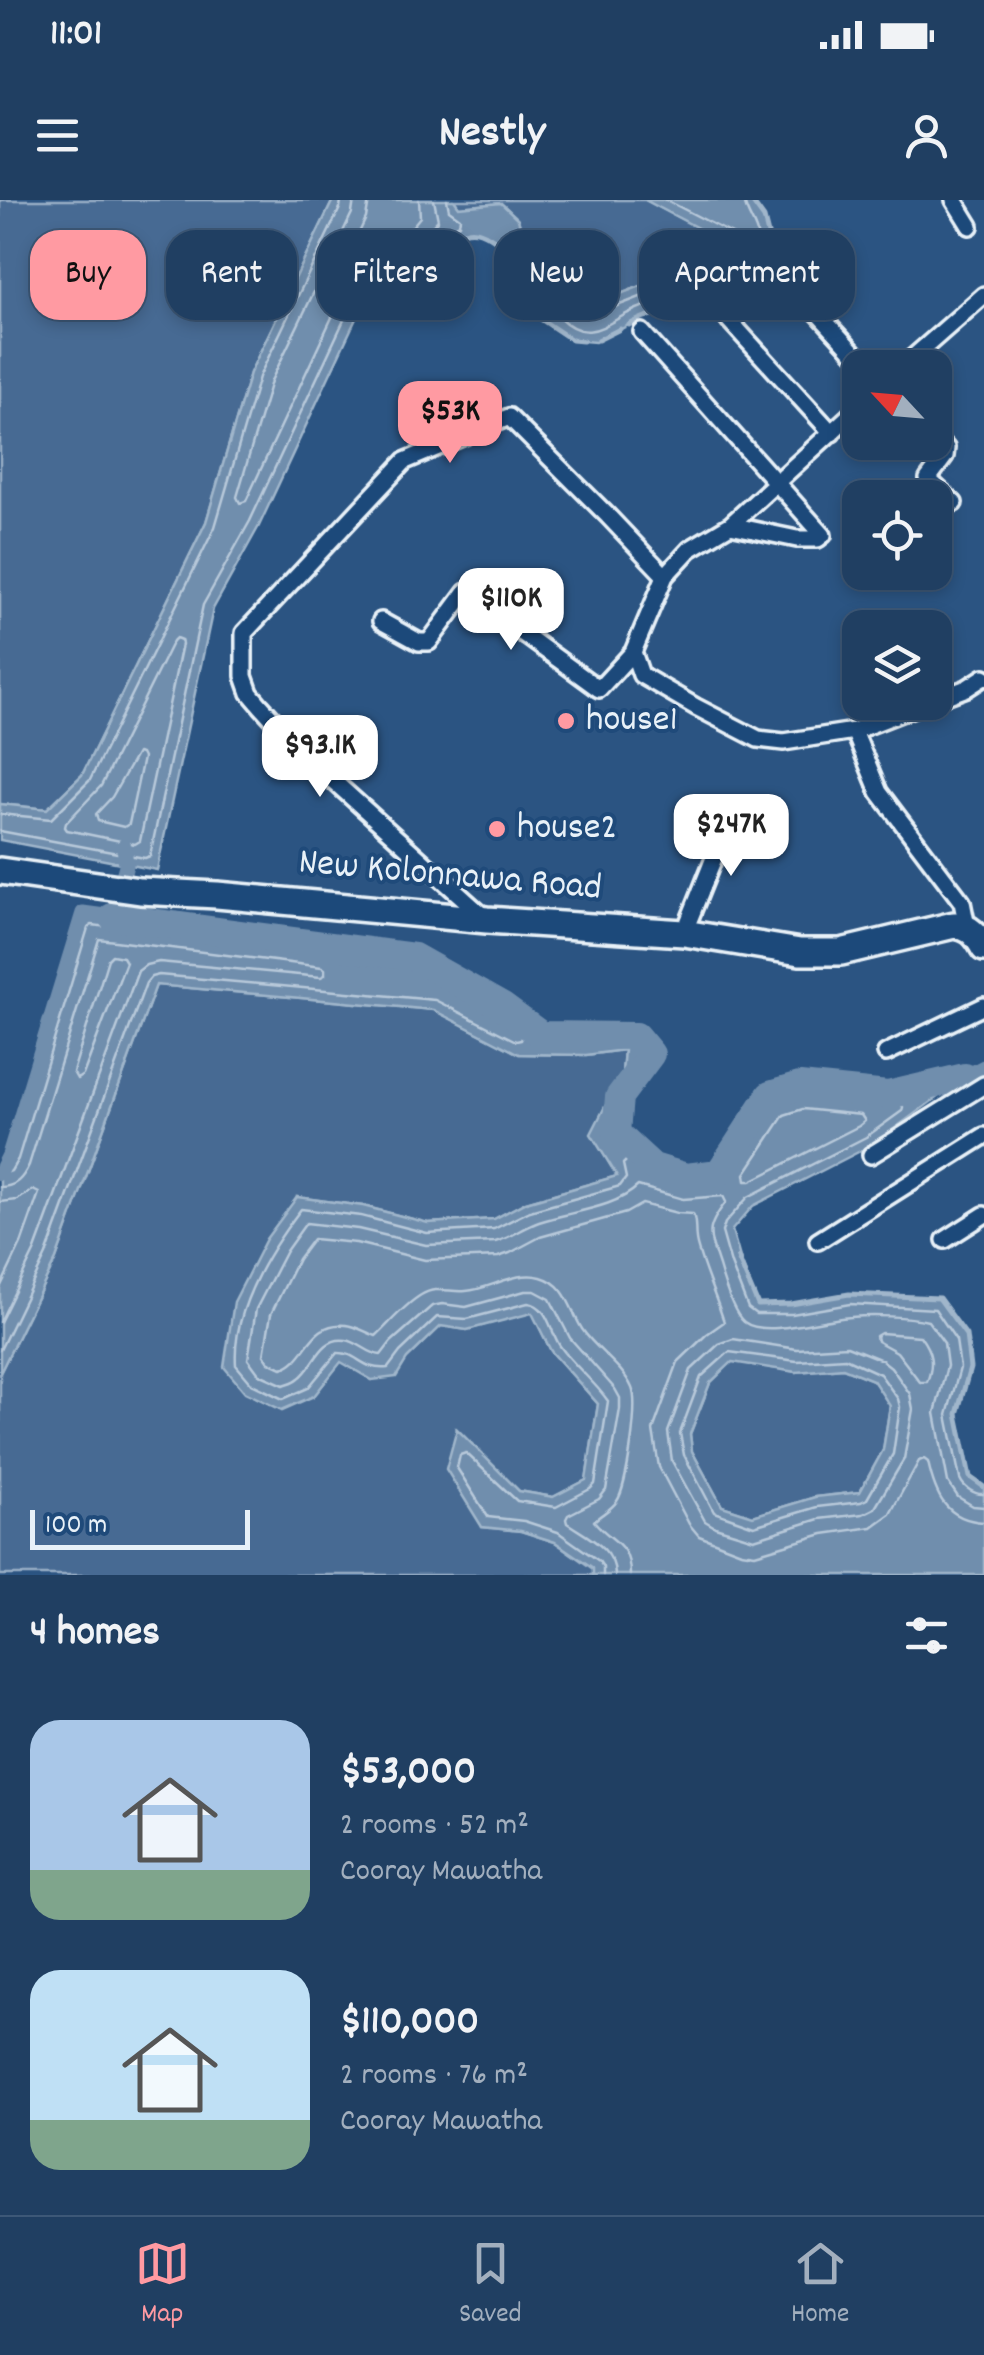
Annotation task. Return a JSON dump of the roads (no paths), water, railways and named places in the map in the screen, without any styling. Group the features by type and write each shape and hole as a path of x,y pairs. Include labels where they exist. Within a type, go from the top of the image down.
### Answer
{"main road":[{"name":"New Kolonnawa Road","path":"0,871 140,891 684,933 800,952 841,952 945,926 967,927"},
{"path":"967,927 984,948"}],"street":[{"path":"954,200 970,226"},
{"path":"922,350 984,296"},
{"path":"729,320 832,433"},
{"path":"824,320 852,350"},
{"path":"642,332 823,535 818,540 797,539 730,524"},
{"path":"488,920 309,758 260,706 244,676 244,633 405,461 508,417 665,576"},
{"path":"381,621 419,642 428,642 466,592 599,689 632,652 665,576 690,549 730,524 842,423"},
{"path":"942,460 928,480 954,504"},
{"path":"632,652 641,675 758,738 784,742 854,731 883,720"},
{"path":"952,694 984,677"},
{"path":"854,731 879,792 962,902 967,927"},
{"path":"684,933 734,808"},
{"path":"886,1054 984,1006"},
{"path":"871,1156 984,1085"},
{"path":"818,1241 984,1136"},
{"path":"945,1240 984,1215"}],"water":[{"path":"333,200 454,200 459,207 501,203 518,219 521,230 494,230 494,240 474,230 319,230"},
{"path":"645,200 751,200 767,230 702,230"},
{"path":"317,233 317,320 355,320 259,526 213,609 157,870 0,840 0,804 47,809 82,775 206,522 250,373 275,320 297,320 297,275"},
{"path":"639,287 639,320 595,342 572,340 542,320 619,320 619,295"},
{"path":"83,913 414,957 503,1007 541,1035 636,1036 651,1054 619,1097 616,1133 653,1167 686,1177 719,1173 770,1095 800,1086 888,1095 965,1077 872,1145 753,1206 732,1230 758,1305 849,1294 939,1298 966,1335 970,1368 957,1414 970,1477 984,1487 984,1575 593,1575 593,1568 555,1542 521,1531 482,1527 446,1469 457,1429 519,1491 553,1497 586,1480 598,1404 551,1351 532,1313 467,1330 441,1326 407,1359 396,1377 372,1380 341,1362 314,1396 282,1410 245,1392 224,1367 234,1302 266,1239 297,1197 363,1206 428,1223 494,1219 526,1202 617,1176 591,1134 622,1073 624,1050 586,1055 519,1054 433,1010 156,985 56,1259 0,1373 0,1173 9,1155","holes":["732,1362 796,1372 843,1368 873,1380 890,1406 883,1450 860,1492 815,1497 753,1516 722,1506 692,1451 690,1434 710,1383"]}],"waterway":[{"path":"751,200 767,230"},
{"path":"474,231 494,240"},
{"path":"542,320 572,340 583,341"},
{"path":"629,325 639,320"},
{"path":"598,340 620,329"},
{"path":"0,1173 9,1155 83,913 112,917 126,865 124,846"},
{"path":"112,917 414,957 503,1007 541,1035 636,1036 651,1054 619,1097 616,1133 653,1167 686,1177 719,1173 770,1095 800,1086 888,1095 965,1077"},
{"path":"965,1077 984,1067"},
{"path":"738,1258 758,1305 849,1294 939,1298 966,1335 970,1368 957,1414 970,1477 984,1487"}],"place":[{"name":"house1","path":"566,721"},
{"name":"house2","path":"497,829"}]}
